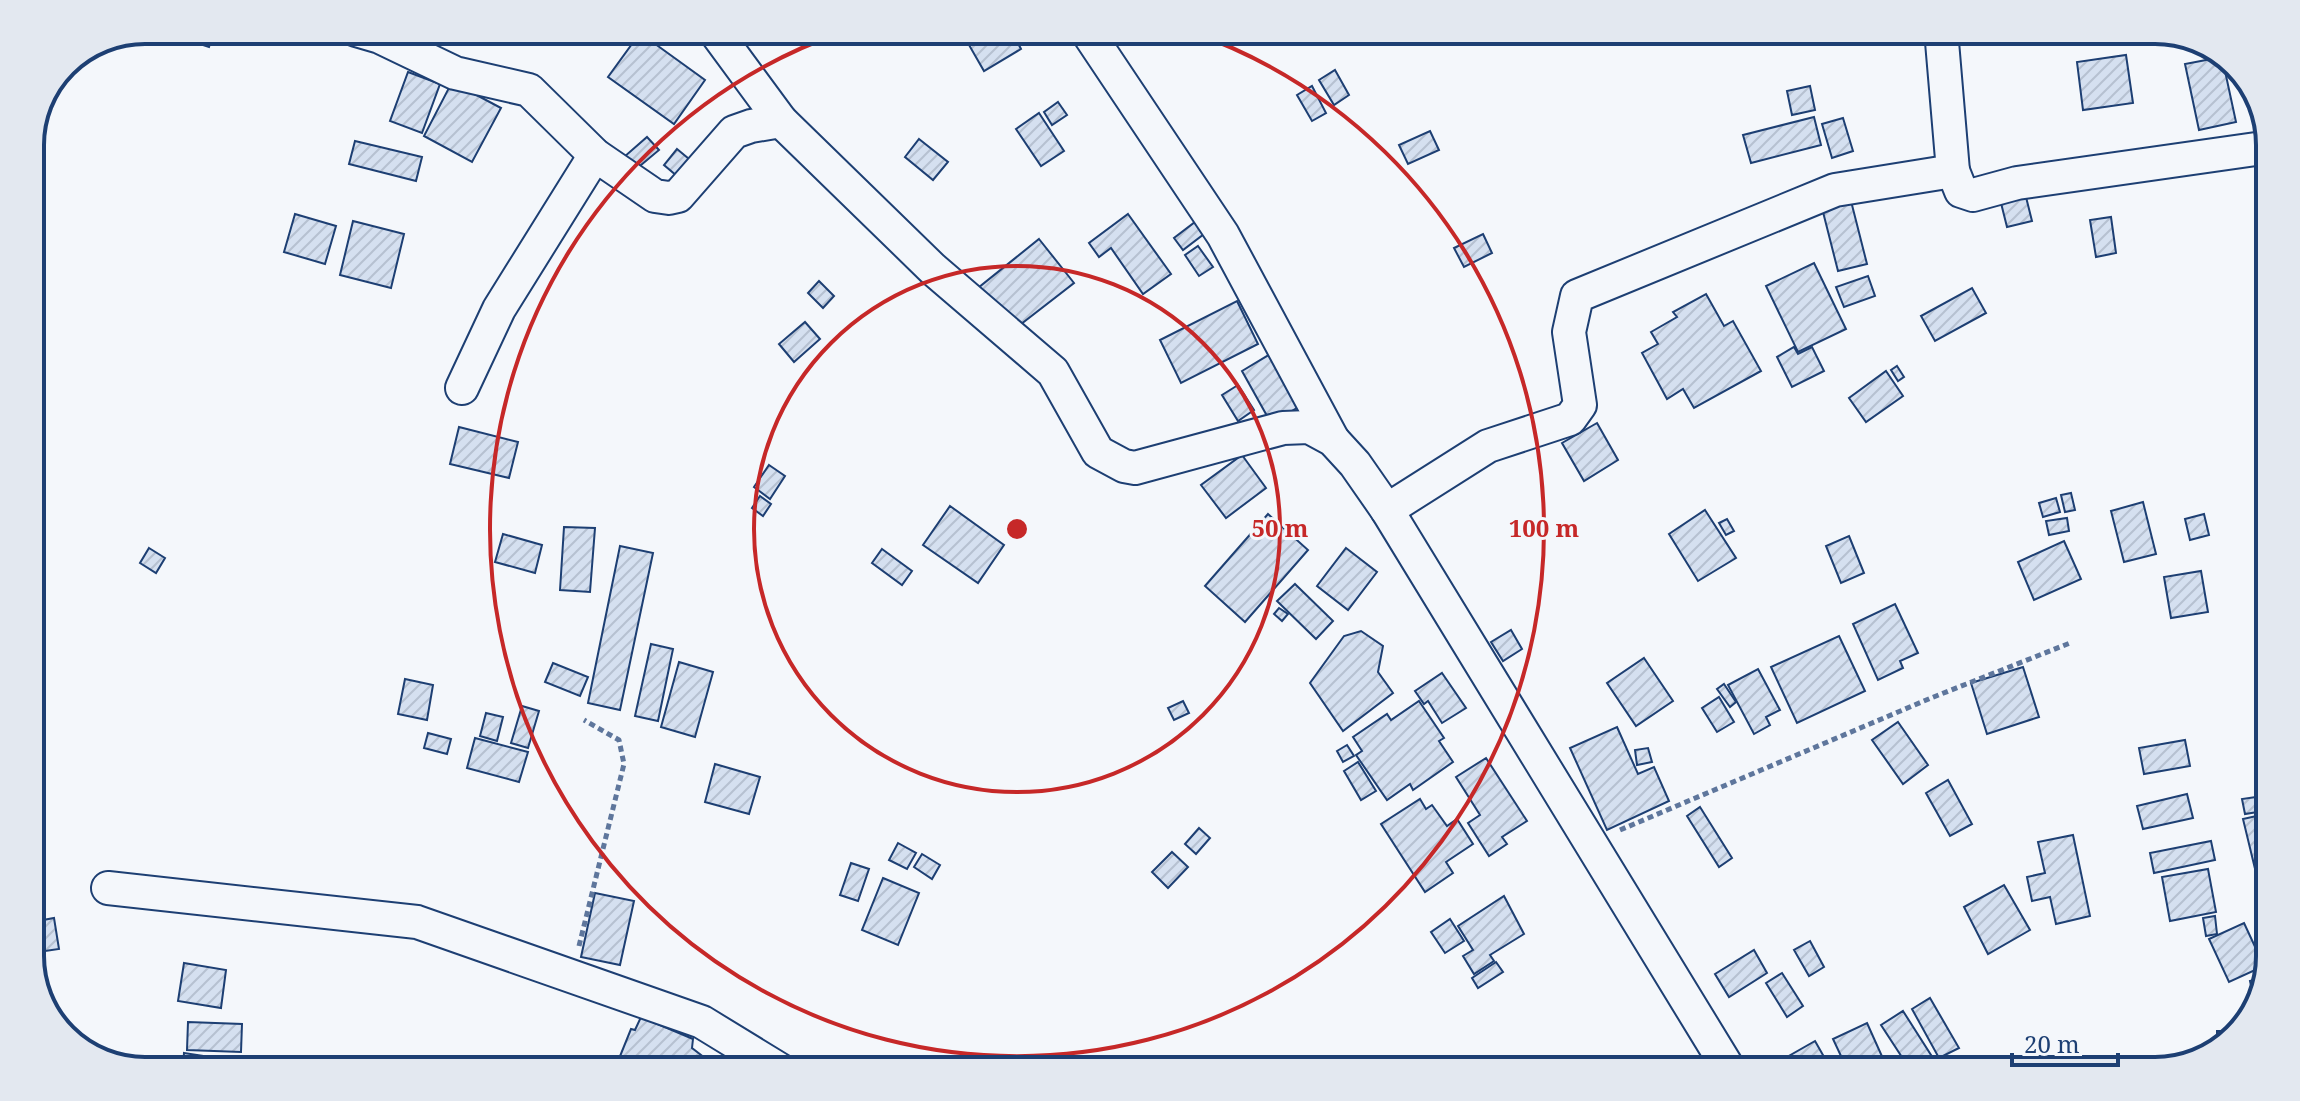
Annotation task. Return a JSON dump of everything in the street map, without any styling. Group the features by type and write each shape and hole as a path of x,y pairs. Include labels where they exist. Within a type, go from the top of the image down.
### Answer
{"street":[{"path":"395,44 455,73 529,90 595,155 655,196 678,196 734,132 781,121"},
{"path":"724,44 781,121 933,269 1053,372 1098,452 1105,457 1135,468 1283,428 1309,427 1333,440"},
{"path":"1095,44 1223,235 1333,440 1355,464 1387,510 1721,1057"},
{"path":"1942,44 1953,171 1961,191 1973,195 2017,183 2256,149"},
{"path":"462,388 499,309 595,155"},
{"path":"1387,510 1488,446 1570,419 1580,405 1569,332 1577,296 1835,190 1953,171"},
{"path":"108,888 417,922 702,1022 759,1057"}],"path":[{"path":"1590,843 1931,698 2070,643"},
{"path":"571,978 624,764 619,740 584,720"}],"building":[{"path":"632,44 655,44 705,80 674,124 608,77"},
{"path":"1018,44 1021,49 984,71 969,45"},
{"path":"2126,55 2133,103 2083,110 2077,62"},
{"path":"2209,60 2226,74 2236,122 2199,130 2185,64"},
{"path":"1335,70 1349,95 1334,105 1319,80"},
{"path":"408,72 440,84 422,133 390,121"},
{"path":"452,82 501,108 472,162 424,136"},
{"path":"1312,86 1326,113 1312,121 1297,95"},
{"path":"1810,86 1815,110 1792,115 1787,91"},
{"path":"1058,102 1067,115 1052,125 1044,112"},
{"path":"1039,113 1064,151 1041,166 1016,129"},
{"path":"1814,117 1821,145 1751,163 1743,135"},
{"path":"1843,118 1853,151 1832,158 1822,124"},
{"path":"1430,131 1439,150 1408,164 1399,145"},
{"path":"647,137 659,150 635,170 624,157"},
{"path":"919,139 948,162 933,180 905,157"},
{"path":"355,141 422,157 416,181 349,164"},
{"path":"677,149 689,159 677,176 664,165"},
{"path":"2024,189 2032,221 2007,227 1999,195"},
{"path":"1851,201 1867,264 1838,271 1822,208"},
{"path":"295,214 336,226 325,264 284,252"},
{"path":"1128,214 1171,274 1143,294 1111,248 1099,257 1089,243"},
{"path":"2111,217 2116,253 2096,257 2090,220"},
{"path":"353,221 404,234 391,288 340,275"},
{"path":"1195,222 1204,234 1183,250 1174,238"},
{"path":"1483,234 1492,253 1464,267 1454,248"},
{"path":"1039,239 1074,283 1012,331 978,288"},
{"path":"1198,246 1213,267 1199,276 1185,255"},
{"path":"1814,263 1846,329 1798,352 1766,286"},
{"path":"1868,276 1875,296 1844,307 1836,287"},
{"path":"819,281 834,296 823,308 808,293"},
{"path":"1972,288 1986,313 1935,341 1921,316"},
{"path":"1706,294 1724,326 1733,321 1761,371 1694,408 1683,389 1667,399 1642,353 1658,344 1651,332 1677,317 1673,312"},
{"path":"1237,301 1258,344 1181,383 1160,340"},
{"path":"805,322 820,339 794,362 779,344"},
{"path":"1794,347 1798,354 1812,347 1824,371 1792,387 1777,357"},
{"path":"1272,353 1302,405 1271,423 1242,371"},
{"path":"1897,366 1904,377 1898,381 1891,370"},
{"path":"1886,371 1903,396 1866,422 1849,398"},
{"path":"1238,385 1254,410 1238,421 1222,395"},
{"path":"1597,423 1618,460 1584,481 1562,443"},
{"path":"459,427 518,442 509,478 450,464"},
{"path":"1242,455 1266,488 1226,518 1201,485"},
{"path":"769,465 785,476 770,499 754,487"},
{"path":"2071,493 2075,510 2065,512 2061,495"},
{"path":"760,496 771,504 763,516 752,508"},
{"path":"2056,498 2060,512 2043,517 2039,503"},
{"path":"2143,502 2156,554 2124,562 2111,511"},
{"path":"950,506 1004,545 978,583 923,545"},
{"path":"1705,510 1736,558 1698,581 1669,534"},
{"path":"1268,514 1308,550 1245,622 1205,586"},
{"path":"2204,514 2209,535 2190,540 2185,519"},
{"path":"2067,518 2069,531 2049,535 2046,521"},
{"path":"1727,519 1734,531 1726,535 1719,523"},
{"path":"564,527 595,528 590,592 560,590"},
{"path":"503,534 542,545 535,573 495,562"},
{"path":"1849,536 1864,573 1841,583 1826,546"},
{"path":"2064,541 2081,579 2034,600 2018,562"},
{"path":"620,546 653,553 620,710 588,703"},
{"path":"149,548 165,558 156,573 140,563"},
{"path":"1346,548 1377,572 1348,610 1317,586"},
{"path":"882,549 912,571 902,585 872,563"},
{"path":"2201,571 2208,612 2171,618 2164,577"},
{"path":"1295,584 1333,621 1316,639 1277,601"},
{"path":"1895,604 1918,653 1900,661 1903,668 1878,680 1853,624"},
{"path":"1279,608 1288,614 1282,621 1274,614"},
{"path":"1511,630 1522,649 1503,661 1491,642"},
{"path":"1361,631 1383,646 1378,672 1393,693 1343,731 1310,683 1344,636"},
{"path":"1839,636 1865,691 1797,723 1771,667"},
{"path":"651,644 673,649 658,721 635,716"},
{"path":"1644,658 1673,701 1636,726 1607,683"},
{"path":"679,662 713,672 695,737 661,727"},
{"path":"553,663 588,677 580,696 545,682"},
{"path":"2023,667 2039,717 1987,734 1971,683"},
{"path":"1758,669 1780,710 1766,717 1770,725 1754,734 1728,685"},
{"path":"1442,673 1466,708 1442,723 1428,701 1424,704 1415,691"},
{"path":"405,679 433,685 427,720 398,714"},
{"path":"1724,684 1736,702 1730,707 1717,689"},
{"path":"1719,697 1734,722 1717,732 1702,708"},
{"path":"1183,701 1189,713 1174,720 1168,708"},
{"path":"1419,701 1444,738 1439,741 1453,762 1413,790 1410,784 1387,800 1356,755 1362,751 1353,737 1387,714 1391,720"},
{"path":"522,706 539,711 528,748 511,743"},
{"path":"486,713 503,717 497,741 480,736"},
{"path":"1898,722 1928,765 1903,784 1872,740"},
{"path":"1617,727 1638,774 1654,767 1669,801 1607,830 1570,748"},
{"path":"428,733 451,739 447,754 424,748"},
{"path":"475,738 528,752 519,782 467,768"},
{"path":"2185,740 2190,766 2144,774 2139,748"},
{"path":"1347,745 1354,756 1343,762 1337,751"},
{"path":"1648,748 1652,762 1637,765 1635,750"},
{"path":"1486,758 1527,821 1502,837 1507,844 1489,856 1468,823 1480,815 1456,777"},
{"path":"1358,762 1376,791 1361,800 1344,771"},
{"path":"715,764 760,777 749,814 705,802"},
{"path":"1948,780 1972,824 1950,836 1926,793"},
{"path":"2187,794 2193,818 2143,829 2137,806"},
{"path":"2256,797 2256,812 2245,814 2242,799"},
{"path":"1420,799 1426,809 1432,805 1447,826 1457,819 1473,844 1446,862 1453,873 1425,892 1381,824"},
{"path":"1700,807 1732,858 1719,867 1687,816"},
{"path":"2256,816 2256,873 2243,819"},
{"path":"1199,828 1210,838 1196,854 1185,844"},
{"path":"2073,835 2090,916 2056,924 2050,897 2032,901 2027,877 2045,873 2038,842"},
{"path":"2211,841 2215,860 2154,873 2150,853"},
{"path":"898,843 916,853 907,869 889,860"},
{"path":"1172,852 1188,867 1168,888 1152,872"},
{"path":"922,854 940,865 932,879 914,867"},
{"path":"851,863 869,869 858,901 840,895"},
{"path":"2208,869 2216,912 2170,921 2162,877"},
{"path":"883,878 919,893 898,945 862,930"},
{"path":"2004,885 2030,930 1988,954 1964,907"},
{"path":"595,893 634,901 620,965 581,957"},
{"path":"1504,896 1524,934 1490,955 1494,961 1474,974 1463,956 1473,950 1458,926"},
{"path":"2215,916 2217,934 2206,936 2203,918"},
{"path":"54,918 59,949 44,951 44,920"},
{"path":"1450,919 1464,941 1445,953 1431,932"},
{"path":"2244,923 2256,949 2255,970 2229,982 2209,939"},
{"path":"1810,941 1824,967 1809,976 1794,950"},
{"path":"1754,950 1767,973 1729,997 1715,974"},
{"path":"1496,962 1503,972 1478,988 1472,978"},
{"path":"184,963 226,970 221,1008 178,1001"},
{"path":"1782,973 1803,1006 1787,1017 1766,983"},
{"path":"1930,998 1959,1048 1938,1057 1912,1009"},
{"path":"1903,1011 1932,1057 1902,1057 1881,1025"},
{"path":"641,1017 693,1039 692,1048 704,1057 620,1057 631,1029 635,1030"},
{"path":"188,1022 242,1024 241,1052 187,1050"},
{"path":"1867,1023 1882,1057 1841,1057 1833,1039"},
{"path":"1815,1041 1824,1057 1787,1057"},
{"path":"184,1053 210,1057 184,1057"}]}
